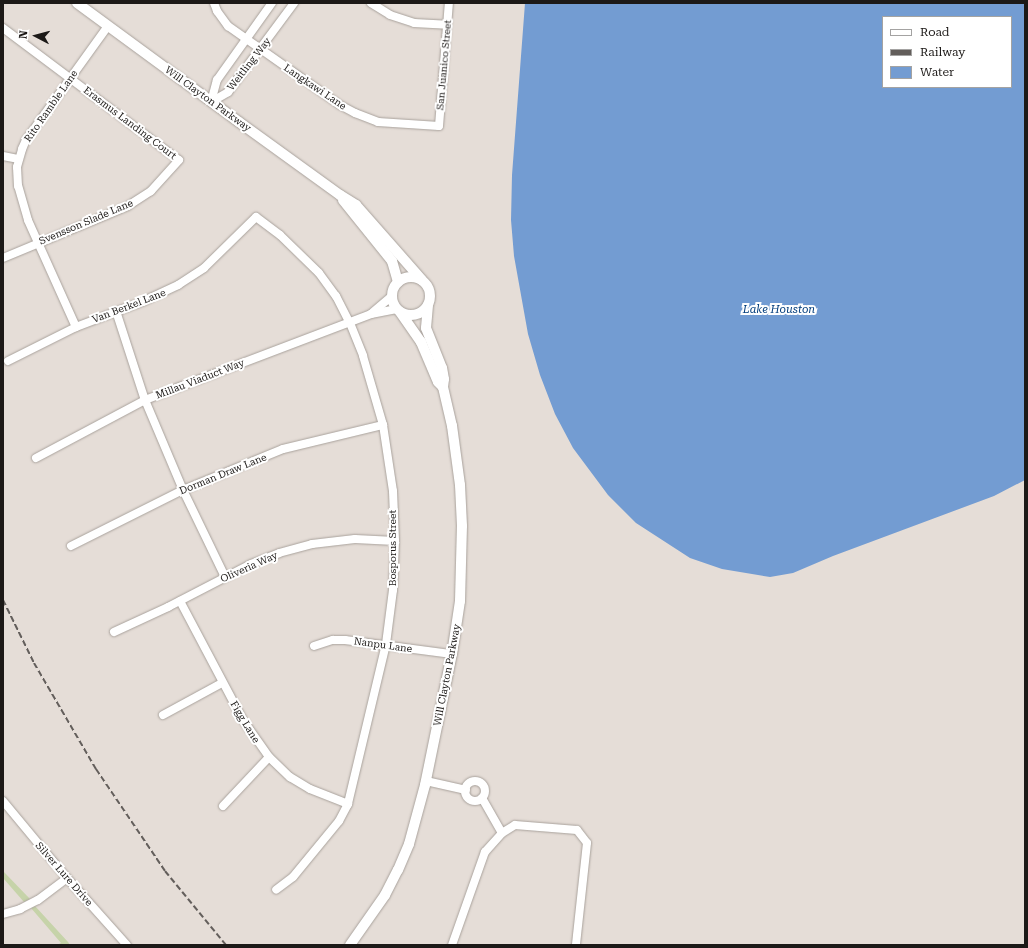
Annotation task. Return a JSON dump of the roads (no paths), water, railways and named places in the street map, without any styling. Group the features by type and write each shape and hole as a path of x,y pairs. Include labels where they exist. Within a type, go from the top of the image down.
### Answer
{"street":[{"name":"Will Clayton Parkway","path":"77,3 211,102 356,205 422,280"},
{"name":"Langkawi Lane","path":"214,3 228,26 340,105 378,122 439,126"},
{"name":"Weitling Way","path":"211,102 217,80 272,3"},
{"name":"Weitling Way","path":"211,102 228,92 294,3"},
{"path":"371,3 390,15 414,23 447,25"},
{"name":"San Juanico Street","path":"439,126 449,3"},
{"name":"Rito Ramble Lane","path":"76,326 26,214 18,186 18,159 26,140 108,26"},
{"name":"Erasmus Landing Court","path":"3,28 179,160"},
{"path":"3,156 18,159"},
{"name":"Svensson Slade Lane","path":"3,258 38,242 128,206 151,190 179,160"},
{"name":"Will Clayton Parkway","path":"340,195 392,261 398,282"},
{"name":"Van Berkel Lane","path":"8,362 76,326 160,294 190,278 215,258 256,218"},
{"name":"Bosporus Street","path":"256,218 280,235 319,273 336,296 350,323 363,356 383,424 393,491 395,541 393,590 386,644 348,804 339,821 293,877 276,890"},
{"path":"411,277 422,280 429,289 430,296 428,306 415,315 398,311 392,296 393,290 398,282 411,277"},
{"name":"Millau Viaduct Way","path":"371,314 392,296"},
{"name":"Will Clayton Parkway","path":"350,945 385,895 398,870 417,816 426,781 452,654 460,601 462,526 457,456 443,387 444,379 442,368 426,328 428,306"},
{"path":"116,311 145,400 183,490 225,577"},
{"name":"Will Clayton Parkway","path":"398,311 421,342 438,382 443,387"},
{"name":"Millau Viaduct Way","path":"36,458 145,400 371,314 398,311"},
{"name":"Dorman Draw Lane","path":"71,546 183,490 283,449 383,424"},
{"name":"Oliveria Way","path":"114,632 180,601 251,564 279,553 312,544 355,539 395,541"},
{"name":"Figg Lane","path":"180,601 222,683 252,736 268,758 290,777 329,798 348,804"},
{"name":"Nanpu Lane","path":"314,646 333,640 345,640 386,644 452,654"},
{"path":"163,715 222,683"},
{"path":"223,806 268,758"},
{"path":"426,781 466,790"},
{"path":"472,782 478,782 485,789 482,798 477,801 471,800 467,796 466,790 472,782"},
{"path":"482,798 502,833"},
{"name":"Silver Lure Drive","path":"3,801 66,878 127,945"},
{"path":"452,945 467,907 485,852 502,833 515,825 577,830 587,843 576,945"},
{"path":"3,914 20,909 38,900 66,878"}],"water":[{"name":"Lake Houston","path":"525,3 1025,3 1025,480 994,496 833,556 793,573 770,577 722,569 690,558 636,523 608,495 573,448 555,414 540,375 528,334 514,256 511,220 512,175"}],"railway":[{"path":"3,600 34,663 96,769 165,871 226,945"}]}
